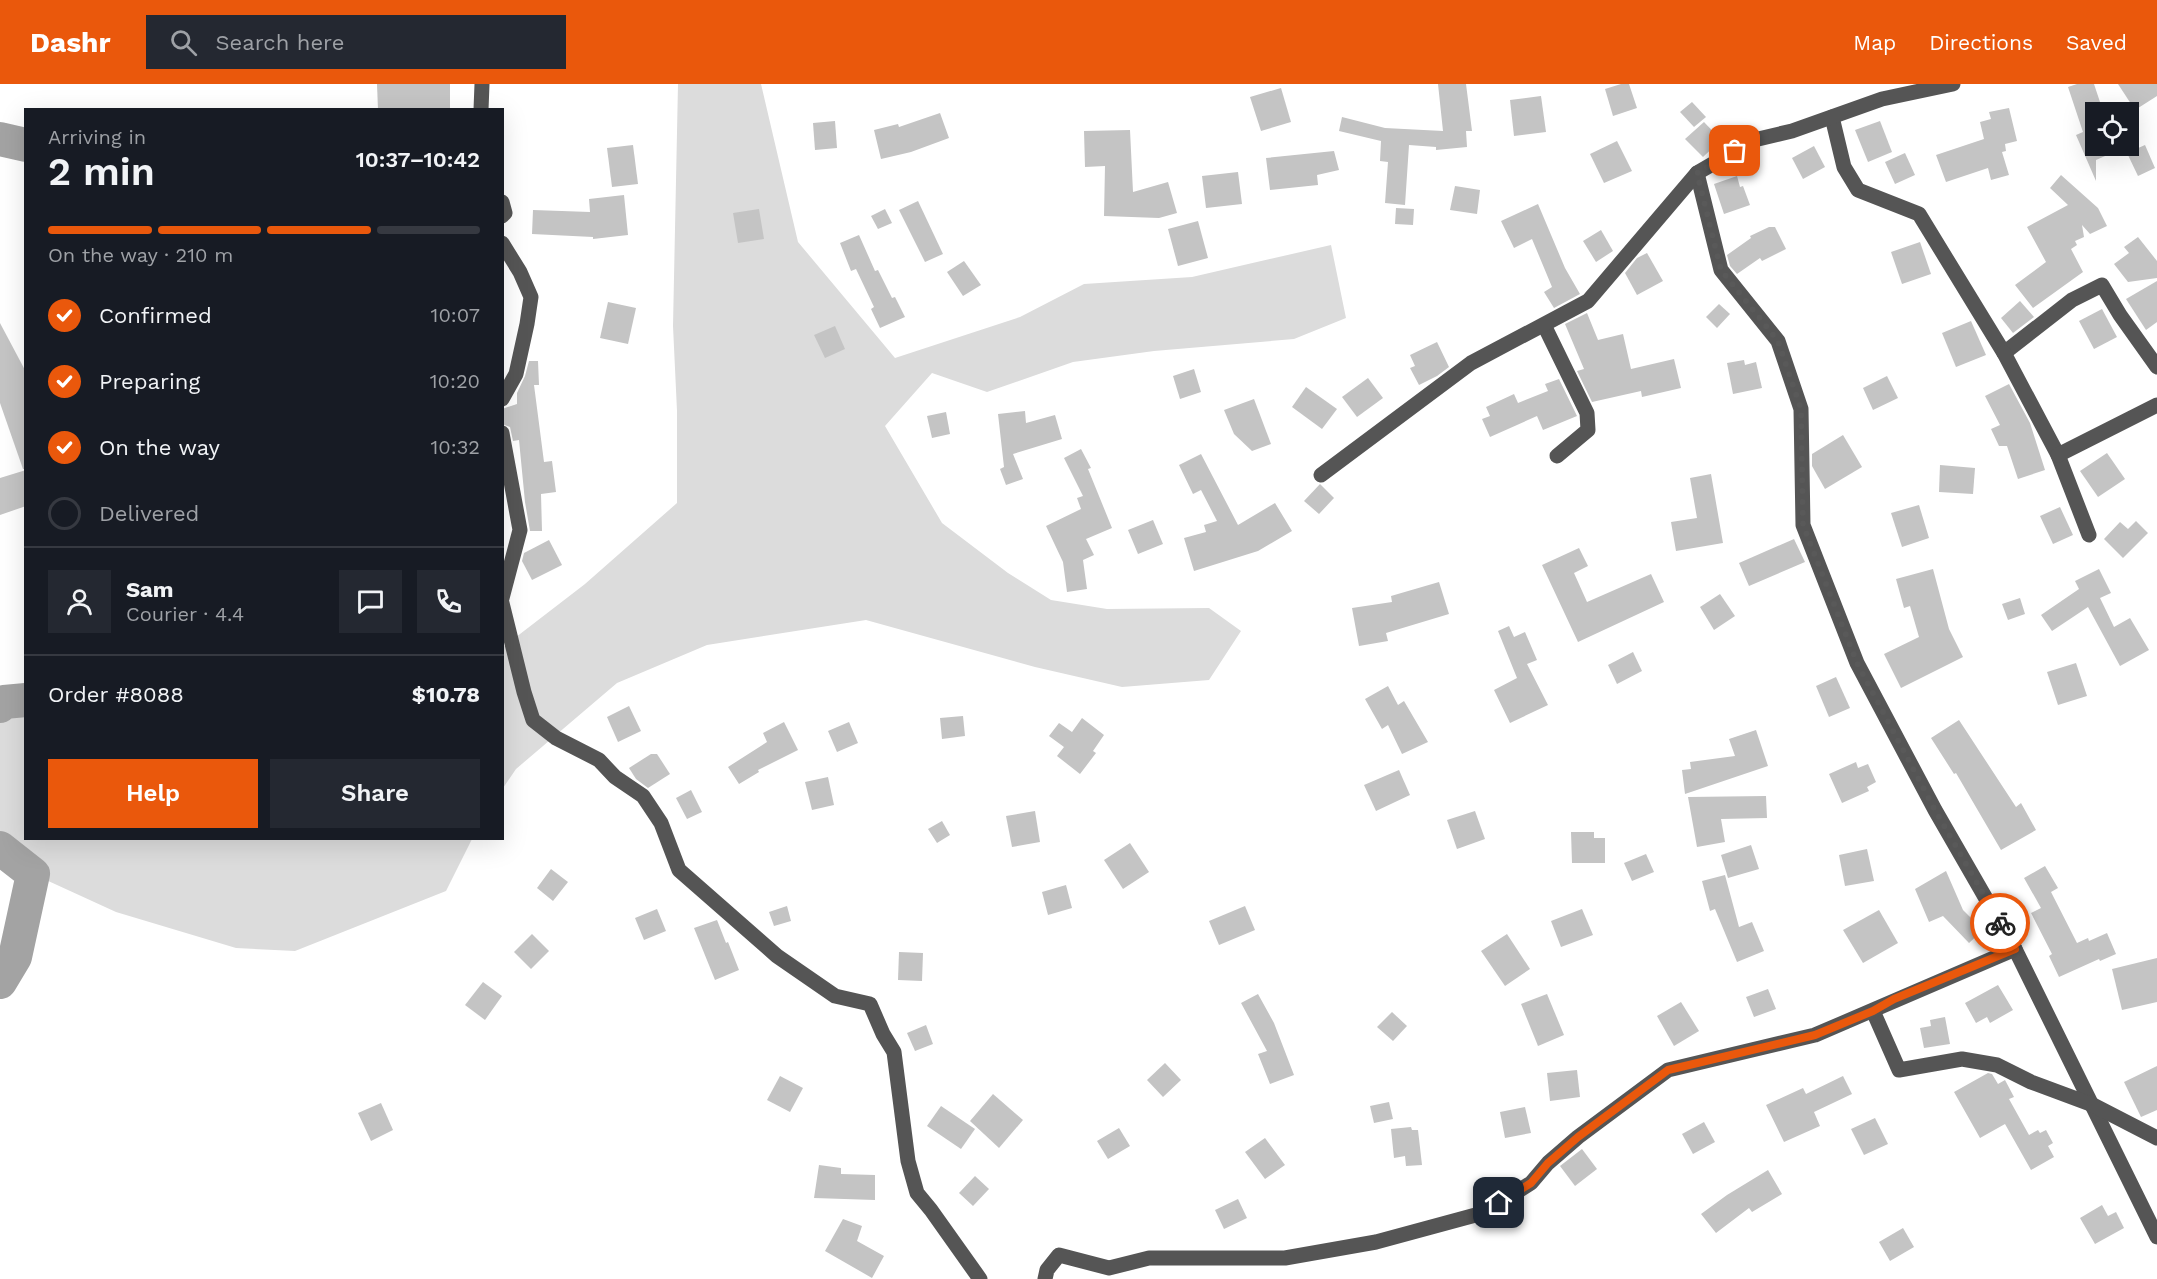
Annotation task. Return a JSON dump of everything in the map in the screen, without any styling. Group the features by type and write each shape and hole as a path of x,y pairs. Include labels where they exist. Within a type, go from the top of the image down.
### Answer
{"street":[{"path":"480,108 482,84"},
{"path":"1321,475 1471,363 1588,301 1697,173 1754,140 1792,131 1882,99 1953,84"},
{"path":"1832,117 1844,168 1858,190 1919,214 2004,353 2058,455 2089,535"},
{"path":"1697,173 1721,270 1778,341 1801,409 1803,525 1857,663 1935,810 2015,949 2157,1237"},
{"path":"504,246 520,272 531,297 516,374 504,395"},
{"path":"2004,353 2072,300 2102,285 2157,367"},
{"path":"1544,325 1587,413 1588,430 1557,456"},
{"path":"2058,455 2157,405"},
{"path":"504,445 520,530 504,590"},
{"path":"504,611 533,720 556,738 598,760 615,777 644,796 661,823 679,870 777,956 835,996 870,1004 894,1052 908,1161 916,1193 931,1210 980,1279"},
{"path":"1045,1279 1047,1270 1059,1255 1109,1268 1149,1258 1285,1258 1376,1242 1483,1213 1531,1183 1548,1163 1578,1137 1668,1070 1815,1035 1873,1011 1894,999 2015,949"},
{"path":"1873,1011 1899,1070 1962,1059 1997,1065 2031,1082 2093,1105 2157,1138"}],"shaded area":[{"path":"678,84 761,84 798,242 895,358 1020,317 1084,284 1192,277 1331,245 1346,318 1294,339 1154,351 1073,362 987,392 932,373 885,426 942,523 1008,573 1051,600 1107,609 1209,608 1241,631 1209,680 1122,687 1035,667 866,620 707,645 617,683 516,769 504,787 504,646 585,584 677,503 677,411 673,326"},
{"path":"24,700 24,840 472,840 446,891 295,951 236,948 116,912 33,874 0,848 0,706 4,702"}],"building":[{"path":"377,84 450,84 450,108 378,108"},
{"path":"1438,84 1466,84 1472,131 1466,131 1467,147 1436,150 1436,147 1409,145 1405,205 1385,203 1388,162 1380,161 1381,141 1339,131 1342,117 1385,128 1443,131"},
{"path":"1629,84 1637,108 1613,116 1605,89"},
{"path":"2077,84 2094,84 2100,102 2085,102 2085,156 2076,135 2083,132 2068,87"},
{"path":"2118,84 2157,84 2157,96 2139,107 2139,102 2130,102"},
{"path":"1281,88 1291,122 1261,131 1250,97"},
{"path":"1541,96 1546,132 1514,136 1510,100"},
{"path":"1692,102 1706,117 1694,127 1680,112"},
{"path":"2009,108 2017,141 2005,144 2006,151 2002,152 2009,175 1991,180 1988,168 1946,182 1936,155 1984,139 1980,122 1991,119 1989,112"},
{"path":"940,113 949,138 911,152 881,159 874,130 898,124 899,127"},
{"path":"835,121 837,148 815,150 813,123"},
{"path":"1880,121 1892,152 1868,162 1855,130"},
{"path":"1704,122 1721,140 1703,157 1685,139"},
{"path":"1130,130 1133,192 1168,182 1177,213 1159,218 1104,216 1105,166 1085,167 1084,131"},
{"path":"1617,141 1632,171 1604,183 1590,154"},
{"path":"633,145 638,184 612,187 607,148"},
{"path":"2145,145 2155,168 2138,176 2128,156 2139,156 2139,148"},
{"path":"1814,146 1825,167 1803,179 1792,158"},
{"path":"1334,151 1339,170 1317,175 1318,185 1270,190 1266,158"},
{"path":"1905,153 1915,175 1895,184 1885,162"},
{"path":"2085,156 2105,156 2096,160 2096,181"},
{"path":"1238,172 1242,204 1206,208 1202,176"},
{"path":"2061,175 2098,208 2107,226 2090,234 2082,225 2084,237 2075,241 2077,245 2071,249 2083,272 2033,308 2015,285 2046,262 2027,227 2068,205 2050,188"},
{"path":"1737,176 1750,205 1724,214 1714,184"},
{"path":"1455,186 1480,190 1477,214 1450,210"},
{"path":"624,195 628,235 593,239 593,237 532,234 533,210 590,212 589,199"},
{"path":"918,201 943,254 925,262 899,210"},
{"path":"1538,204 1565,268 1580,294 1554,308 1544,292 1552,287 1532,239 1514,248 1501,221"},
{"path":"1396,208 1414,209 1413,225 1395,224"},
{"path":"759,209 764,239 738,243 733,213"},
{"path":"885,209 892,223 878,229 871,216"},
{"path":"1198,221 1208,258 1178,266 1168,229"},
{"path":"1769,227 1775,227 1786,249 1762,261 1760,258 1737,274 1730,266 1727,255 1751,238 1750,236"},
{"path":"1601,230 1613,251 1596,262 1583,241"},
{"path":"859,235 875,271 878,270 892,298 895,297 905,317 880,328 871,309 874,307 856,269 851,271 840,243"},
{"path":"2138,237 2157,261 2157,278 2128,282 2114,264 2129,253 2124,247"},
{"path":"1920,242 1931,274 1902,284 1891,252"},
{"path":"1647,253 1663,281 1637,295 1625,273 1637,258"},
{"path":"964,261 981,285 963,296 947,272"},
{"path":"2157,281 2157,322 2146,330 2126,299"},
{"path":"2020,301 2034,317 2013,333 2001,318"},
{"path":"608,302 636,308 628,344 600,338"},
{"path":"1719,304 1730,314 1717,328 1706,317"},
{"path":"2102,309 2117,337 2094,349 2079,321"},
{"path":"1587,313 1598,340 1623,334 1631,369 1674,359 1681,388 1642,397 1641,391 1592,402 1577,371 1584,369 1565,324"},
{"path":"1971,321 1986,355 1956,367 1942,333"},
{"path":"0,323 24,368 24,469 0,403"},
{"path":"835,326 845,349 825,358 814,335"},
{"path":"1437,342 1449,367 1419,385 1410,368 1415,366 1410,355"},
{"path":"1744,360 1745,365 1756,362 1762,388 1733,394 1727,363"},
{"path":"529,361 538,361 539,385 534,385 544,462 552,461 556,492 541,494 542,531 530,531 519,440 513,441 510,427 504,425 504,408 517,404 517,393"},
{"path":"1194,369 1201,392 1180,399 1173,376"},
{"path":"1887,376 1898,398 1873,410 1863,388"},
{"path":"1368,378 1383,398 1357,417 1342,397"},
{"path":"1559,379 1577,416 1543,430 1537,416 1490,437 1482,419 1490,416 1486,407 1514,394 1518,403 1548,391 1545,384"},
{"path":"2009,384 2030,423 2045,470 2018,479 2007,446 1999,446 1991,429 2000,425 1985,396"},
{"path":"1306,387 1337,409 1322,429 1292,407"},
{"path":"1254,399 1271,444 1252,451 1234,434 1224,410"},
{"path":"1025,411 1026,423 1055,415 1062,439 1013,454 1023,479 1006,485 1000,469 1004,467 998,414"},
{"path":"946,412 950,434 932,438 927,416"},
{"path":"1843,435 1862,467 1825,489 1812,466 1812,454"},
{"path":"1081,449 1091,468 1088,469 1112,528 1086,539 1094,555 1083,560 1087,589 1067,592 1063,562 1046,526 1081,509 1077,498 1083,496 1064,458"},
{"path":"2107,453 2125,479 2098,497 2080,471"},
{"path":"1201,454 1238,525 1275,503 1292,531 1258,551 1194,571 1184,538 1206,532 1204,525 1217,521 1201,490 1193,494 1179,465"},
{"path":"1940,465 1975,468 1973,494 1939,492"},
{"path":"24,471 24,507 0,515 0,478"},
{"path":"1711,474 1723,543 1676,551 1671,522 1697,518 1690,478"},
{"path":"1320,484 1334,498 1319,514 1304,501"},
{"path":"1919,505 1929,538 1902,547 1891,513"},
{"path":"2060,507 2073,535 2053,544 2040,516"},
{"path":"1153,520 1163,544 1138,554 1128,530"},
{"path":"2136,521 2148,533 2123,558 2104,539 2120,522 2128,529"},
{"path":"1794,539 1805,562 1749,586 1739,563"},
{"path":"549,540 562,565 532,580 522,561 524,553"},
{"path":"1579,548 1588,566 1574,573 1587,602 1651,574 1664,602 1578,642 1542,565"},
{"path":"1933,569 1949,629 1963,657 1901,688 1884,654 1919,637 1910,606 1904,608 1896,579"},
{"path":"2099,569 2111,593 2100,598 2114,627 2130,618 2149,650 2120,666 2088,607 2052,631 2041,615 2079,589 2075,581"},
{"path":"1439,582 1449,614 1386,633 1388,641 1359,646 1352,608 1392,602 1391,596"},
{"path":"1720,594 1735,616 1714,630 1700,607"},
{"path":"2020,598 2025,614 2008,620 2002,604"},
{"path":"1509,626 1514,637 1525,632 1537,660 1527,664 1548,705 1510,723 1494,690 1517,678 1498,631"},
{"path":"1633,652 1642,671 1617,684 1608,665"},
{"path":"2076,663 2087,696 2058,705 2047,672"},
{"path":"1836,677 1850,708 1829,717 1816,686"},
{"path":"1388,686 1398,705 1404,701 1428,742 1402,754 1388,725 1382,729 1365,699"},
{"path":"629,706 641,731 618,742 607,717"},
{"path":"963,716 965,736 942,739 940,718"},
{"path":"1082,718 1104,735 1093,751 1096,753 1080,774 1057,756 1064,747 1049,736 1059,723 1072,732"},
{"path":"1959,720 2016,807 2021,803 2036,830 2001,850 1956,773 1954,774 1931,738"},
{"path":"784,722 798,750 758,770 759,772 739,784 728,767 767,742 763,733"},
{"path":"849,722 858,743 837,752 828,731"},
{"path":"1756,730 1768,766 1685,794 1682,770 1691,769 1690,762 1735,756 1729,739"},
{"path":"651,754 657,754 670,774 648,788 636,779 629,768"},
{"path":"1856,762 1858,768 1868,764 1876,782 1867,787 1869,791 1842,803 1829,774"},
{"path":"1399,770 1410,795 1376,811 1364,785"},
{"path":"828,777 834,805 812,810 805,782"},
{"path":"691,790 702,812 687,819 676,798"},
{"path":"1766,796 1767,818 1721,819 1725,842 1697,847 1688,797"},
{"path":"1035,811 1040,842 1012,847 1006,816"},
{"path":"1475,811 1485,839 1457,849 1447,820"},
{"path":"942,821 950,835 937,843 928,829"},
{"path":"1571,832 1594,832 1594,838 1605,838 1605,863 1572,863"},
{"path":"1130,843 1149,872 1123,889 1104,860"},
{"path":"1751,845 1759,869 1728,878 1721,855"},
{"path":"1867,849 1874,881 1845,886 1839,855"},
{"path":"1646,854 1654,872 1632,881 1624,863"},
{"path":"2045,866 2058,888 2051,892 2077,943 2088,938 2089,941 2107,933 2116,954 2059,977 2049,956 2052,954 2031,913 2041,908 2024,878"},
{"path":"551,869 568,882 553,901 537,888"},
{"path":"1946,871 1963,910 1983,930 1969,943 1943,916 1929,922 1915,889"},
{"path":"1725,875 1739,927 1752,922 1764,951 1737,962 1715,909 1710,911 1702,881"},
{"path":"1066,885 1072,908 1048,915 1042,892"},
{"path":"787,906 791,921 774,926 769,912"},
{"path":"1245,906 1255,930 1219,945 1209,921"},
{"path":"657,909 666,931 644,940 635,918"},
{"path":"1582,909 1593,935 1561,947 1551,921"},
{"path":"1879,910 1898,943 1863,963 1843,930"},
{"path":"717,920 739,970 715,980 694,928"},
{"path":"532,934 549,951 531,969 514,952"},
{"path":"1507,934 1530,969 1505,986 1481,951"},
{"path":"899,952 923,953 922,981 898,980"},
{"path":"2157,958 2157,1002 2122,1010 2112,969"},
{"path":"483,982 502,996 485,1020 465,1005"},
{"path":"1998,985 2013,1010 1990,1023 1987,1017 1976,1023 1965,1003"},
{"path":"1768,989 1776,1009 1754,1017 1746,997"},
{"path":"1258,994 1274,1023 1294,1075 1270,1084 1258,1054 1267,1051 1241,1003"},
{"path":"1547,994 1564,1035 1538,1046 1521,1004"},
{"path":"1681,1002 1699,1031 1674,1046 1657,1016"},
{"path":"1392,1012 1407,1026 1393,1041 1377,1027"},
{"path":"1945,1017 1950,1044 1924,1048 1920,1028 1931,1026 1930,1020"},
{"path":"926,1025 933,1044 915,1051 907,1033"},
{"path":"1165,1063 1181,1080 1163,1097 1147,1080"},
{"path":"2157,1066 2157,1110 2141,1117 2124,1082"},
{"path":"1577,1070 1580,1097 1550,1101 1547,1073"},
{"path":"1988,1073 1992,1074 1998,1084 2005,1080 2014,1097 2009,1099 2029,1135 2038,1130 2040,1133 2046,1130 2053,1143 2048,1146 2054,1157 2031,1170 2005,1124 1980,1138 1954,1092"},
{"path":"780,1076 803,1088 790,1112 767,1100"},
{"path":"1843,1076 1852,1094 1814,1112 1820,1126 1784,1142 1766,1105 1803,1088 1806,1094"},
{"path":"993,1094 1023,1120 999,1148 970,1121"},
{"path":"1389,1102 1393,1119 1374,1123 1370,1106"},
{"path":"381,1103 393,1130 371,1141 358,1113"},
{"path":"941,1106 975,1129 961,1149 927,1126"},
{"path":"1525,1107 1531,1133 1505,1138 1500,1112"},
{"path":"1875,1118 1888,1144 1864,1155 1851,1129"},
{"path":"1704,1122 1715,1142 1693,1154 1682,1134"},
{"path":"1411,1127 1412,1130 1418,1130 1422,1165 1406,1166 1405,1156 1394,1158 1391,1129"},
{"path":"1119,1128 1130,1146 1108,1159 1097,1141"},
{"path":"1265,1138 1285,1165 1265,1179 1245,1152"},
{"path":"1582,1149 1597,1169 1575,1186 1560,1166"},
{"path":"819,1165 841,1168 841,1174 875,1175 875,1200 814,1198"},
{"path":"1768,1170 1782,1194 1752,1212 1749,1208 1716,1233 1701,1214"},
{"path":"975,1176 989,1189 973,1206 959,1193"},
{"path":"1238,1199 1247,1218 1224,1229 1215,1210"},
{"path":"2102,1205 2108,1216 2116,1212 2124,1228 2095,1244 2080,1218"},
{"path":"843,1219 862,1226 857,1241 884,1256 872,1278 825,1251"},
{"path":"1903,1228 1914,1247 1890,1261 1879,1242"}],"waterway":[{"path":"0,139 24,145"},
{"path":"0,706 4,702 24,700"},
{"path":"0,848 33,874 15,957 0,982"}],"way so far":[{"path":"1735,151 1697,173 1721,270 1778,341 1801,409 1803,525 1857,663 1935,810 2000,923"}],"route":[{"path":"1499,1203 1531,1183 1548,1163 1578,1137 1615,1112 1668,1070 1815,1035 1873,1011 1894,999 2015,949 2000,923"}]}
